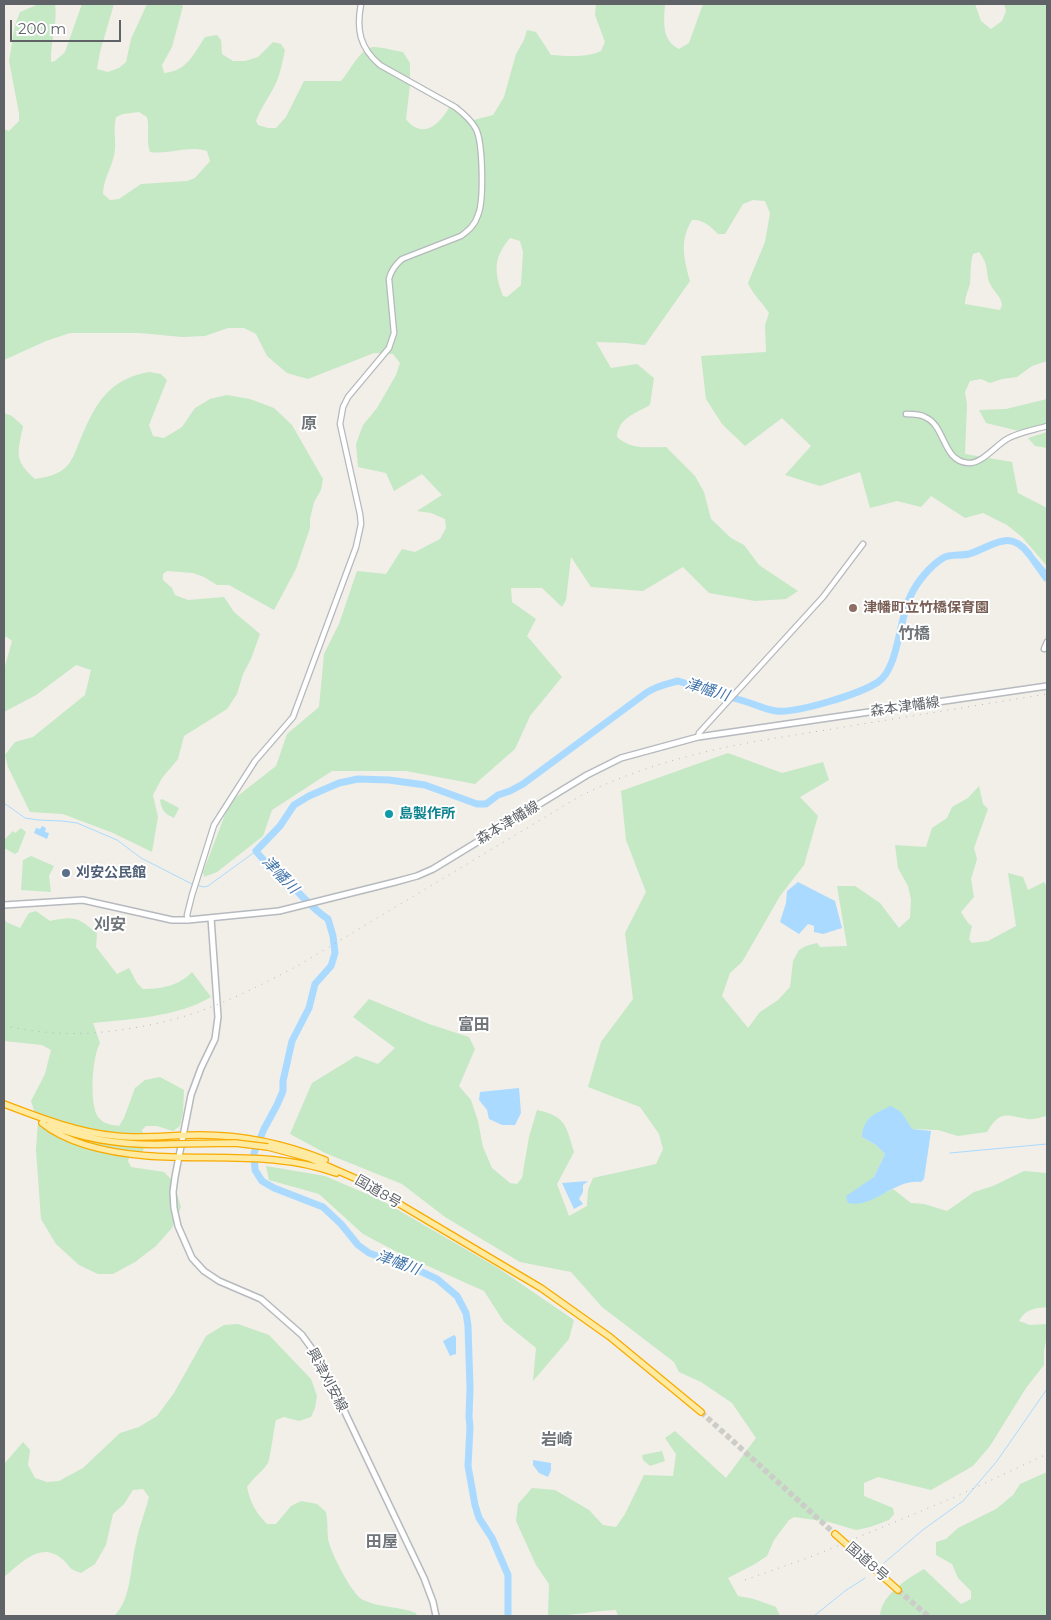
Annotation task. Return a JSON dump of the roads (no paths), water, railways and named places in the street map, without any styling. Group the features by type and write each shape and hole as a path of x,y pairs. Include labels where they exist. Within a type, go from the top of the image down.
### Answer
{"highway":[{"path":"4,1104 51,1123 94,1133 134,1138 231,1136 269,1144"},
{"name":"国道8号","path":"4,1104 42,1123 94,1139 134,1144 269,1144 333,1168 360,1180 555,1297 610,1337 701,1412"},
{"path":"42,1123 51,1131 73,1141 107,1151 133,1156 265,1159 314,1166 380,1192"},
{"name":"国道8号","path":"835,1534 898,1590"}],"main road":[{"name":"森本津幡線","path":"4,905 83,900 172,920 279,911 409,878 433,870 605,765 622,758 698,737 1047,686"},
{"path":"179,1158 191,1095 215,1039 217,1024 216,979 211,918"},
{"name":"興津刈安線","path":"179,1158 173,1192 174,1208 178,1226 192,1258 204,1271 219,1281 261,1299 302,1335 320,1360 424,1578 436,1616"}],"street":[{"path":"188,920 187,915 195,885 214,825 255,761 293,717 356,547 361,524 360,514 340,424 343,407 348,397 389,348 393,340 394,322 389,279 391,272 402,259 461,236 469,230 477,218 481,204 480,152 476,130 464,113 380,65 372,58 360,36 359,25 362,4"},
{"path":"906,414 924,416 935,424 950,453 955,458 966,463 980,460 1011,437 1047,426"},
{"path":"698,737 699,733 728,704 823,597 862,544"},
{"path":"1044,649 1047,642"}],"water":[{"path":"1027,547 1047,571 1047,582 1044,581 1022,550"},
{"path":"42,826 46,828 45,832 49,833 47,839 34,833 36,828 40,829"},
{"path":"798,882 835,901 842,928 823,934 814,932 814,926 808,924 799,934 780,922 786,903 787,891"},
{"path":"519,1088 521,1113 515,1125 502,1125 489,1119 487,1110 479,1100 480,1092"},
{"path":"891,1106 901,1112 912,1129 931,1131 924,1179 921,1182 902,1184 866,1202 848,1203 846,1196 874,1177 885,1154 876,1145 862,1137 865,1125 875,1114"},
{"path":"588,1181 583,1185 583,1192 579,1199 583,1204 574,1209 562,1183"},
{"path":"454,1335 456,1337 456,1354 450,1356 443,1341"},
{"path":"533,1460 551,1463 548,1477 539,1473 533,1465"}],"waterway":[{"name":"津幡川","path":"508,1616 508,1575 492,1538 479,1518 468,1466 470,1427 468,1326 466,1313 457,1296 437,1279 369,1253 358,1245 341,1224 323,1207 274,1188 262,1181 255,1170 254,1153 283,1091 283,1081 292,1041 309,1008 315,984 331,966 335,953 328,919 311,906 256,851 280,826 294,805 339,783 358,779 389,780 425,785 477,804 486,804 498,795 523,784 646,693 670,683 678,681 776,711 813,706 858,692 878,682 885,675 895,654 907,604 917,585 933,565 943,558 969,554 1008,540 1022,546 1029,554"},
{"path":"4,803 25,818 77,823 117,840 141,858 192,884"},
{"path":"196,885 208,886 256,851"},
{"path":"950,1153 1047,1144"},
{"path":"884,1563 924,1529 963,1501 997,1461 1047,1389"},
{"path":"814,1616 845,1591 865,1578"}],"tunnel":[{"path":"701,1412 835,1534"},
{"path":"898,1590 928,1616"}],"railway":[{"path":"4,1026 57,1033 113,1031 171,1020 218,1004 299,965 582,795 646,769 712,750 758,741 1047,694"},
{"path":"745,1580 813,1556 955,1497 1047,1454"}],"place":[{"name":"津幡町立竹橋保育園","path":"853,608"},
{"name":"島製作所","path":"389,814"},
{"name":"刈安公民館","path":"66,873"}],"district":[{"name":"原","path":"309,424"},
{"name":"竹橋","path":"914,634"},
{"name":"刈安","path":"110,925"},
{"name":"富田","path":"474,1025"},
{"name":"岩崎","path":"557,1440"},
{"name":"田屋","path":"382,1542"}]}
